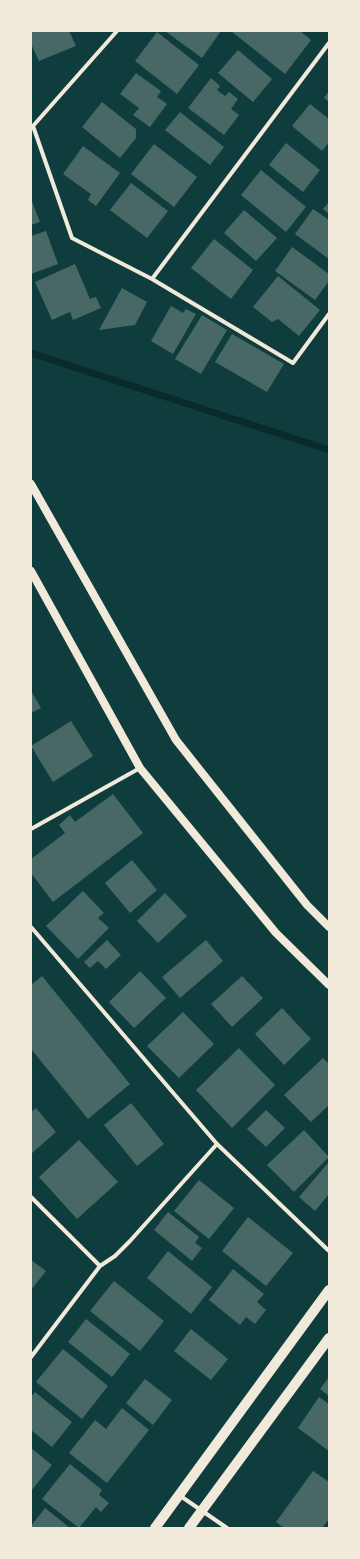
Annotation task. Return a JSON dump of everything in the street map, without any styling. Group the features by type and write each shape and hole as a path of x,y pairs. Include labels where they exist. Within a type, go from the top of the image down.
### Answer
{"main road":[{"path":"31,484 176,740 307,905 329,927"},
{"path":"31,571 140,768 276,933 329,985"},
{"path":"155,1528 329,1290"},
{"path":"189,1528 329,1338"}],"street":[{"path":"117,31 32,124 72,238 152,279 293,363 329,314"},
{"path":"152,279 329,43"},
{"path":"31,829 140,768"},
{"path":"31,927 217,1144 329,1251"},
{"path":"31,1357 100,1266 115,1256 130,1242 217,1144"},
{"path":"31,1197 100,1266"},
{"path":"179,1495 226,1528"}],"building":[{"path":"31,31 69,31 76,46 39,61 31,44"},
{"path":"165,31 221,31 202,58"},
{"path":"231,31 300,31 311,40 285,74"},
{"path":"157,32 199,65 177,94 135,61"},
{"path":"238,50 272,79 253,102 218,73"},
{"path":"136,73 161,91 157,97 167,104 150,127 133,115 139,108 120,94"},
{"path":"211,78 220,86 217,90 225,96 229,92 238,99 231,109 239,115 224,135 188,108"},
{"path":"329,91 329,102 324,98"},
{"path":"102,102 136,129 136,138 120,158 82,127"},
{"path":"310,104 329,119 329,142 322,151 292,126"},
{"path":"180,112 224,147 210,165 165,130"},
{"path":"286,143 320,170 303,192 269,165"},
{"path":"154,144 197,177 174,207 131,174"},
{"path":"83,146 120,173 96,206 88,200 91,194 63,174"},
{"path":"261,170 306,207 286,232 241,195"},
{"path":"131,183 168,211 147,238 110,210"},
{"path":"31,199 40,222 31,225"},
{"path":"329,202 329,214 323,209"},
{"path":"313,209 329,220 329,259 295,234"},
{"path":"244,210 277,238 256,261 224,233"},
{"path":"46,231 58,264 31,274 31,236"},
{"path":"214,239 253,270 231,299 191,268"},
{"path":"292,247 329,274 329,281 315,300 275,271"},
{"path":"75,264 90,299 96,297 101,308 73,320 70,312 52,320 35,282"},
{"path":"278,276 320,310 299,336 278,319 272,322 253,307"},
{"path":"122,288 147,302 135,325 99,330"},
{"path":"171,306 183,313 186,309 196,314 173,354 151,341"},
{"path":"202,315 227,330 201,374 175,359"},
{"path":"232,334 284,364 267,392 215,362"},
{"path":"31,691 41,708 31,713"},
{"path":"71,721 93,756 53,782 31,746"},
{"path":"113,794 143,833 53,902 31,873 31,859 65,833 59,825 70,815 75,822"},
{"path":"132,860 157,890 130,913 105,883"},
{"path":"83,891 104,913 98,918 109,928 78,959 46,926"},
{"path":"165,893 187,916 158,943 137,921"},
{"path":"107,940 121,955 106,969 98,961 90,968 84,962"},
{"path":"206,940 223,961 180,998 162,977"},
{"path":"140,971 166,998 134,1028 109,1002"},
{"path":"42,976 130,1084 88,1119 31,1049 31,985"},
{"path":"242,976 263,998 232,1027 211,1004"},
{"path":"282,1008 311,1039 284,1065 255,1034"},
{"path":"183,1012 214,1044 179,1078 147,1046"},
{"path":"239,1048 275,1085 232,1128 196,1090"},
{"path":"323,1058 329,1064 329,1105 311,1122 284,1095"},
{"path":"131,1103 164,1144 137,1166 104,1125"},
{"path":"36,1108 56,1132 31,1154 31,1112"},
{"path":"266,1110 285,1128 266,1147 247,1129"},
{"path":"304,1130 329,1157 294,1192 267,1165"},
{"path":"79,1140 118,1182 77,1219 39,1177"},
{"path":"328,1163 329,1194 315,1211 299,1197"},
{"path":"199,1180 234,1208 209,1239 174,1211"},
{"path":"168,1212 199,1237 195,1243 202,1248 192,1261 154,1230"},
{"path":"248,1217 293,1253 266,1286 222,1251"},
{"path":"168,1251 212,1287 191,1314 147,1278"},
{"path":"31,1260 46,1271 31,1290"},
{"path":"233,1269 264,1294 257,1302 266,1310 255,1324 246,1317 240,1325 209,1300"},
{"path":"114,1281 164,1321 140,1351 90,1311"},
{"path":"86,1319 130,1354 112,1377 68,1342"},
{"path":"191,1329 228,1359 211,1380 174,1351"},
{"path":"63,1349 108,1386 82,1419 36,1382"},
{"path":"329,1377 329,1396 320,1389"},
{"path":"145,1379 172,1400 153,1425 126,1403"},
{"path":"35,1392 72,1422 52,1447 31,1430 31,1397"},
{"path":"319,1397 329,1404 329,1451 298,1428"},
{"path":"122,1408 149,1430 107,1483 69,1453 95,1420 106,1429"},
{"path":"31,1448 52,1465 31,1491"},
{"path":"70,1464 102,1490 99,1495 109,1503 101,1512 96,1507 79,1528 42,1499"},
{"path":"313,1471 329,1482 329,1519 322,1528 284,1528 276,1522"},
{"path":"45,1508 70,1528 31,1528"}],"waterway":[{"path":"31,353 329,450"}]}
